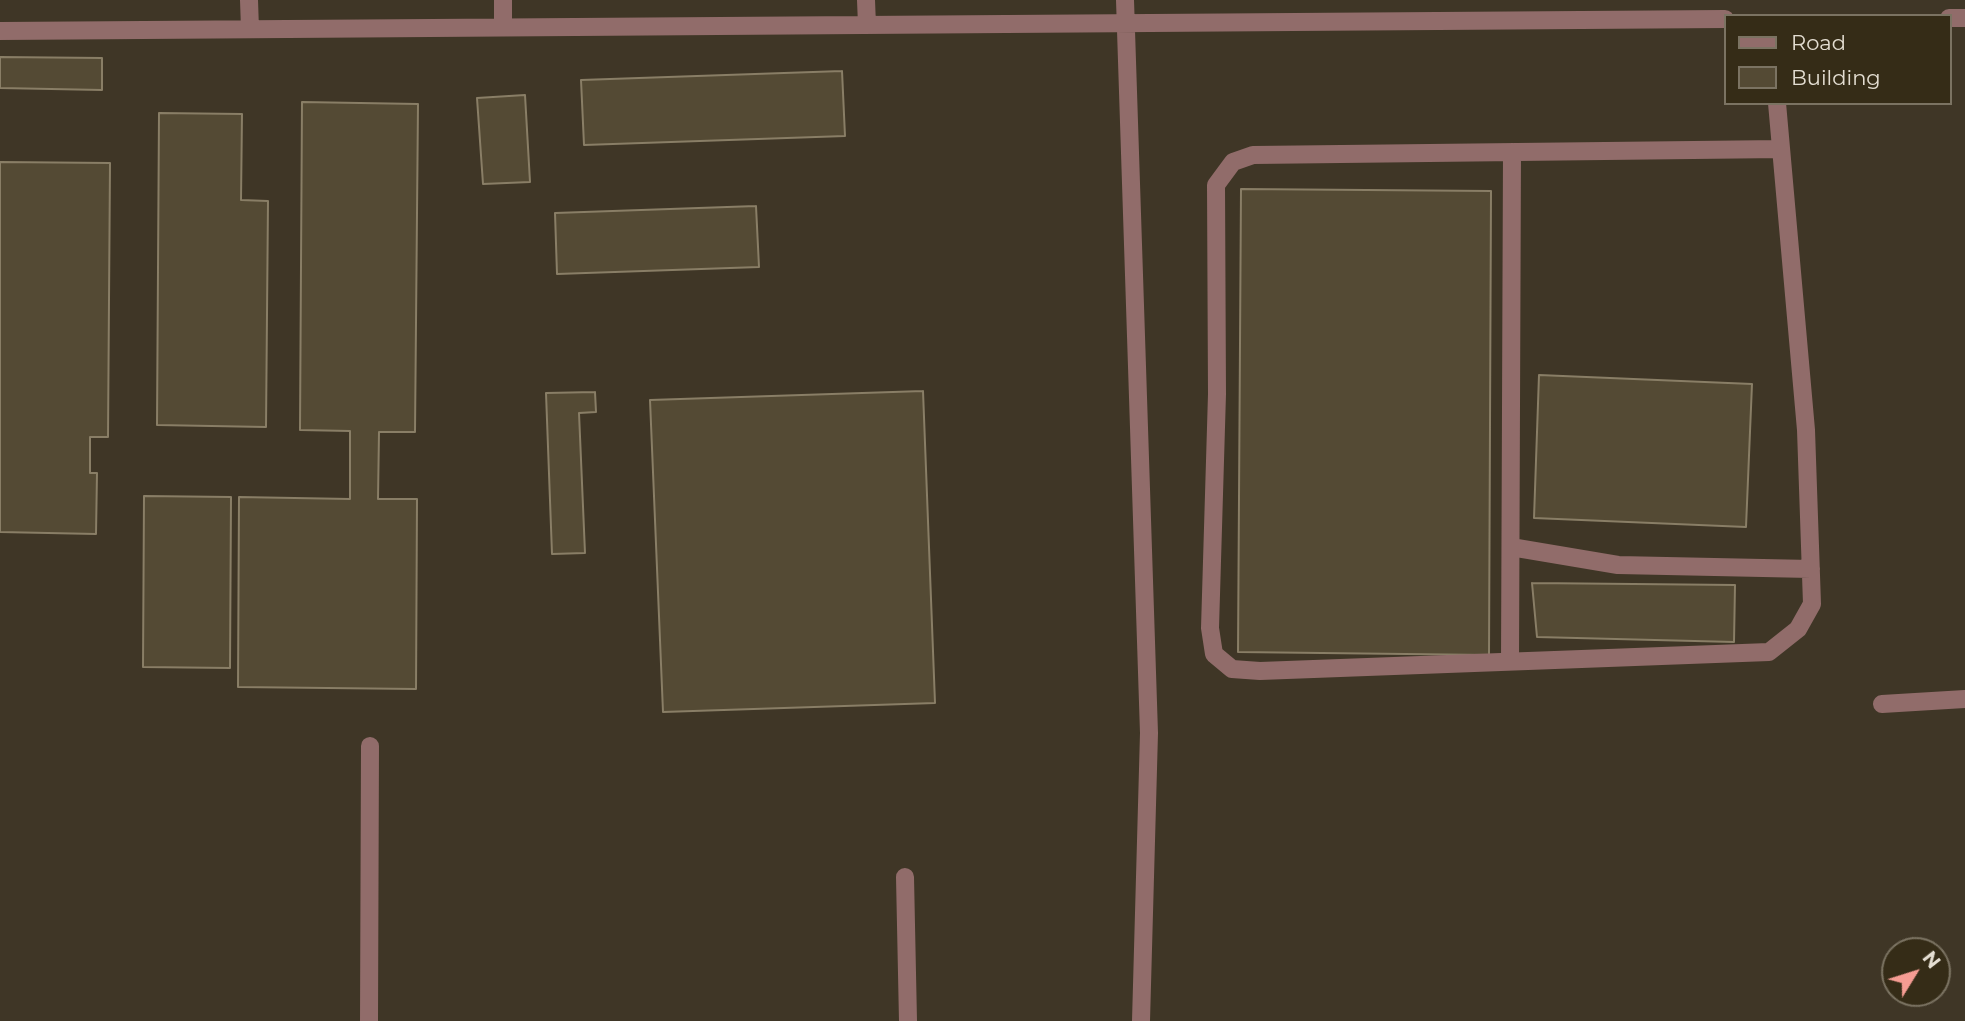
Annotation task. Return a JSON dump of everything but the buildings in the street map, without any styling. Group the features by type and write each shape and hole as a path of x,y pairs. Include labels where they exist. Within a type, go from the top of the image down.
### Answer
{"street":[{"path":"249,0 250,29"},
{"path":"503,0 503,27"},
{"path":"866,0 867,24"},
{"path":"1125,0 1149,733 1141,1021"},
{"path":"0,31 1724,19"},
{"path":"1777,105 1806,430 1812,604 1798,629 1769,652 1260,671 1232,669 1214,654 1210,628 1217,394 1216,185 1233,162 1253,155 1781,149"},
{"path":"1510,662 1512,152"},
{"path":"1511,547 1618,565 1811,569"},
{"path":"1882,704 1965,699"},
{"path":"369,1021 370,746"},
{"path":"905,877 908,1021"}],"shaded area":[{"path":"0,0 1965,0 1965,1021 0,1021"}]}
